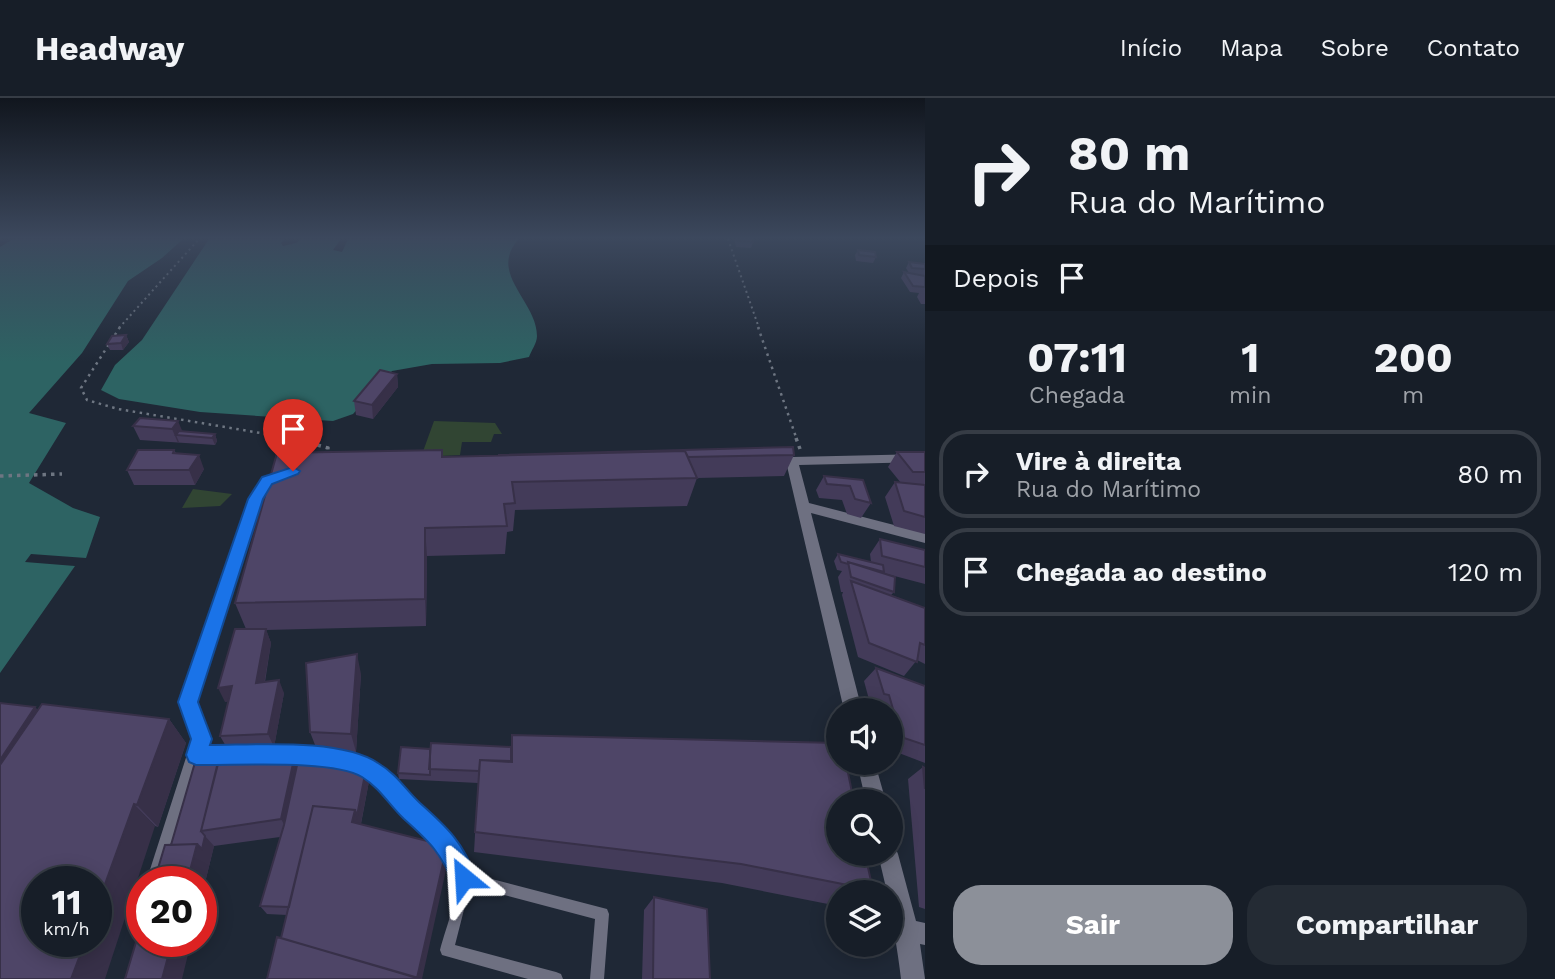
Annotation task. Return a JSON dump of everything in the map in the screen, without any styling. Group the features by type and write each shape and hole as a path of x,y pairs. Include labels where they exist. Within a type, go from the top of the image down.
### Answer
{"street":[{"path":"764,462 925,458"},
{"path":"798,461 803,506 850,698"},
{"path":"162,866 201,739 188,702 256,499 267,481 293,471 318,470"},
{"path":"803,506 925,538"},
{"path":"892,866 916,932 913,979"}],"lane":[{"path":"196,755 246,755"},
{"path":"283,756 345,760 367,768 391,785 410,809 433,829 458,860 464,878 447,950 556,979"},
{"path":"464,878 602,914 597,979"}],"path":[{"path":"165,280 122,324 81,388 87,400 130,411 299,439 328,448 318,470"},
{"path":"741,280 798,461"},
{"path":"0,476 62,474"}],"shaded area":[{"path":"0,280 129,280 82,353 29,413 66,423 29,483 73,508 100,517 86,558 31,554 25,562 75,566 0,673"},
{"path":"182,280 513,280 530,311 537,336 529,357 500,363 432,364 392,371 353,414 333,421 200,412 119,399 101,390 115,365 142,340"},
{"path":"434,421 495,423 502,434 494,434 491,442 462,442 460,455 421,457"},
{"path":"193,489 232,494 220,506 182,508"}],"building":[{"path":"909,280 925,280 925,287 913,286"},
{"path":"126,335 121,343 107,344 112,336"},
{"path":"380,370 397,374 372,405 354,401"},
{"path":"140,418 178,421 172,429 133,426"},
{"path":"179,431 215,434 212,438 176,435"},
{"path":"793,447 794,455 688,457 685,451 498,455"},
{"path":"138,450 174,450 173,453 199,455 189,470 127,470"},
{"path":"442,450 442,457 685,451 697,478 512,482 515,503 504,504 507,526 425,528 425,599 235,603 277,453"},
{"path":"897,452 925,452 925,472 913,472"},
{"path":"824,476 863,480 871,503 855,499 850,486 827,484"},
{"path":"895,482 925,485 925,517 904,511"},
{"path":"880,539 925,550 925,567 882,556"},
{"path":"838,554 883,565 884,572 841,562"},
{"path":"848,562 895,577 894,592 851,577"},
{"path":"851,581 925,608 925,645 920,643 917,662 869,643"},
{"path":"235,629 266,629 256,683 279,680 268,734 220,736 232,686 218,688"},
{"path":"357,654 351,734 310,732 306,663"},
{"path":"876,668 925,686 925,745 903,738 903,698 890,698 884,694"},
{"path":"0,703 35,707 0,760"},
{"path":"42,704 169,719 112,866 21,866 21,957 79,957 71,979 0,979 0,765"},
{"path":"512,735 826,743 826,775 848,775 851,789 826,789 826,866 868,866 871,880 826,881 741,864 475,832 480,760 512,762"},
{"path":"431,743 511,747 511,761 480,760 479,771 429,769"},
{"path":"401,747 430,749 430,775 398,773"},
{"path":"296,750 281,819 201,831 221,752"},
{"path":"299,756 367,764 357,816 355,810 313,806 289,907 260,906 284,825"},
{"path":"219,758 201,831 205,836 202,849 197,844 171,845 196,759"},
{"path":"313,806 355,810 352,822 447,846 417,978 281,938"},
{"path":"197,844 191,866 159,866 165,845"},
{"path":"654,897 707,909 710,979 653,979"},
{"path":"277,937 422,979 267,979"},
{"path":"132,957 168,957 162,979 125,979"}],"route":[{"path":"293,471 267,481 256,499 188,702 201,739 196,755 318,757 345,760 367,768 391,785 410,809 433,829 458,860 464,878"}]}
